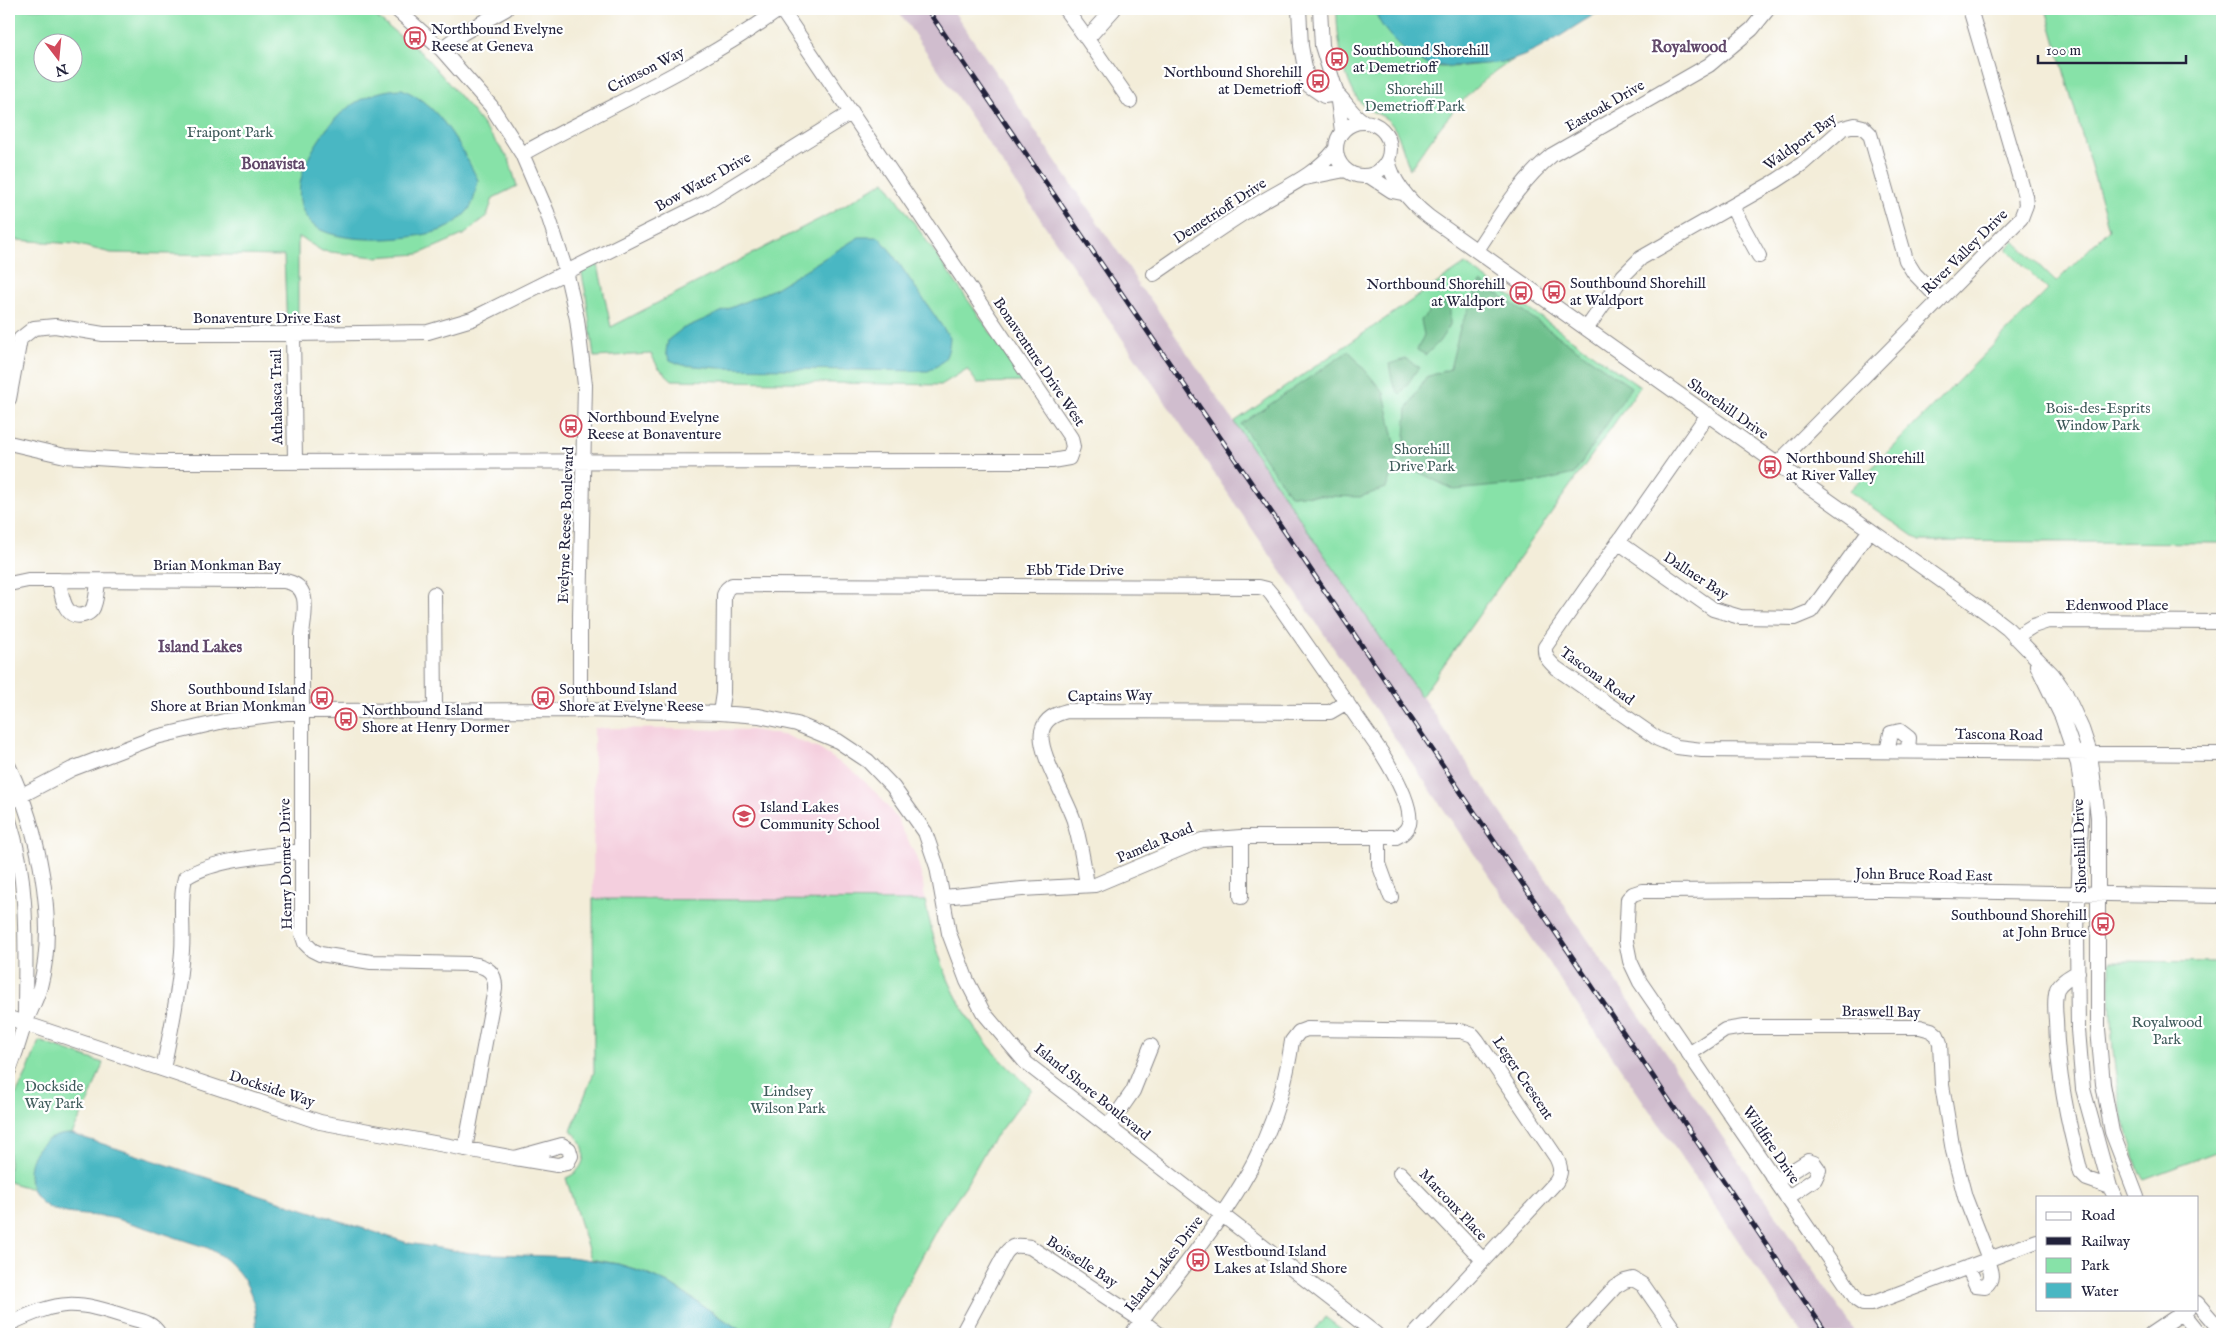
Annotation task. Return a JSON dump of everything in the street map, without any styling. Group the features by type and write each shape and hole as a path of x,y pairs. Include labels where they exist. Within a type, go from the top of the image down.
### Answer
{"street":[{"name":"Evelyne Reese Boulevard","path":"396,9 440,49 490,106 522,154 547,212 566,271 577,319 585,385 580,606 580,710"},
{"path":"440,49 463,33 506,9"},
{"name":"Bonaventure Drive West","path":"584,460 1052,461 1069,458 1073,447 1071,438 781,9"},
{"name":"Crimson Way","path":"522,154 586,118 697,62 753,29 781,9"},
{"path":"1065,9 1130,101"},
{"path":"1087,39 1114,9"},
{"path":"1300,9 1301,46 1308,85 1324,96 1337,94"},
{"name":"Shorehill Drive","path":"1320,9 1322,46 1337,94 1342,131 1338,138 1336,150"},
{"name":"Eastoak Drive","path":"1477,250 1525,181 1552,155 1709,64 1752,29 1768,9"},
{"name":"River Valley Drive","path":"1777,464 2022,218 2026,205 1970,9"},
{"name":"Shorehill Drive","path":"1337,94 1346,102 1356,117 1363,122 1372,123 1384,132 1390,146 1388,160 1402,192 1428,217 1990,615 2053,675 2065,692 2082,729 2090,753 2098,817 2098,1029 2103,1084 2112,1132 2137,1196"},
{"name":"Bow Water Drive","path":"566,271 705,203 852,112"},
{"path":"1342,131 1353,123 1363,122"},
{"name":"Waldport Bay","path":"1587,328 1623,276 1641,258 1732,207 1802,164 1843,128 1855,124 1863,127 1870,134 1906,260 1914,273 1940,300"},
{"path":"1336,150 1337,159 1345,170"},
{"name":"Demetrioff Drive","path":"1306,178 1336,150"},
{"path":"1368,176 1380,170 1388,160"},
{"name":"Shorehill Drive","path":"1345,170 1356,175 1368,176 1392,191 1402,192"},
{"name":"Demetrioff Drive","path":"1154,274 1277,192 1306,178 1345,170"},
{"path":"1732,207 1759,256"},
{"name":"Bonaventure Drive East","path":"9,399 20,339 34,328 55,326 104,334 428,332 472,319 566,271"},
{"name":"Athabasca Trail","path":"293,334 295,460"},
{"name":"Tascona Road","path":"1708,414 1548,640 1545,654 1556,668 1658,739 1677,747 1702,750 1908,750 2222,754"},
{"path":"9,443 65,456 156,462 584,460"},
{"name":"Dallner Bay","path":"1618,542 1713,609 1740,617 1794,618 1811,611 1870,530"},
{"name":"Brian Monkman Bay","path":"9,584 28,580 294,582 301,588 304,598 302,711"},
{"path":"59,580 63,600 67,608 72,614 78,616 90,612 94,606 98,581"},
{"name":"Ebb Tide Drive","path":"720,713 724,595 732,585 1259,587 1268,590 1272,595 1381,752 1396,780 1408,811 1409,824 1407,829"},
{"path":"434,594 435,710"},
{"name":"Edenwood Place","path":"2015,637 2033,626 2048,621 2222,622"},
{"name":"Shorehill Drive","path":"2033,656 2053,695 2075,753 2082,794 2078,1030 2083,1089 2112,1192"},
{"name":"Captains Way","path":"1087,885 1074,819 1042,746 1042,731 1048,719 1067,711 1076,710 1330,712 1346,702"},
{"name":"Island Shore Boulevard","path":"9,802 72,769 156,737 224,721 302,711 580,710 720,713 759,716 798,724 838,741 868,761 893,787 925,832 937,867 950,933 967,981 983,1012 1026,1063 1376,1334"},
{"name":"Henry Dormer Drive","path":"302,711 302,934 305,944 320,954 371,962 471,964 482,966 494,975 495,989 465,1149"},
{"path":"1886,750 1891,733 1900,731 1909,738 1908,750"},
{"path":"9,767 22,795 37,848 45,897 46,930 40,986 9,1070"},
{"path":"9,820 17,843 23,892 26,947 25,1024"},
{"name":"Pamela Road","path":"944,897 1104,882 1202,840 1241,837 1396,838 1407,829"},
{"path":"1241,837 1241,897"},
{"path":"1379,838 1379,864 1391,898"},
{"path":"163,1070 178,993 182,949 182,891 185,878 195,871 238,861 302,852"},
{"name":"John Bruce Road East","path":"1628,898 1642,891 1889,890 2098,896 2222,896"},
{"name":"Wildfire Drive","path":"1628,898 1626,941 1630,961 1640,982 1857,1300 1863,1304 1871,1304 2036,1241"},
{"name":"Shorehill Drive","path":"2078,972 2058,988 2055,999 2060,1071 2066,1108 2081,1173 2087,1179 2112,1192"},
{"name":"Dockside Way","path":"9,1018 320,1122 514,1158"},
{"name":"Braswell Bay","path":"1689,1054 1725,1030 1744,1026 1920,1027 1930,1030 1937,1035 1940,1043 1942,1085 1953,1151 1965,1197 1988,1260"},
{"name":"Leger Crescent","path":"1223,1215 1256,1161 1271,1126 1284,1088 1292,1041 1299,1032 1307,1029 1461,1031 1473,1035 1556,1157 1561,1169 1556,1182 1415,1334"},
{"path":"1108,1127 1132,1091 1151,1046"},
{"path":"1776,1181 1804,1163 1808,1162 1817,1166 1819,1170 1815,1179 1787,1198"},
{"name":"Marcoux Place","path":"1400,1173 1482,1260"},
{"name":"Island Lakes Drive","path":"1132,1334 1223,1215"},
{"name":"Boisselle Bay","path":"962,1334 1005,1254 1009,1248 1017,1244 1030,1247 1141,1320"},
{"path":"1968,1267 1976,1285 1985,1286 1989,1283 1991,1274 1988,1260"},
{"path":"1572,1334 1615,1287 1633,1279 1643,1285 1677,1334"},
{"path":"9,1324 57,1305 82,1304 94,1306 152,1325 159,1334"},
{"path":"2198,1304 2222,1332"},
{"path":"2151,1334 2183,1311 2199,1334"},
{"path":"1141,1320 1159,1334"}],"shaded area":[{"path":"897,9 952,9 1131,271 1139,287 1149,297 1857,1334 1802,1334"},
{"name":"Island Lakes Community School","path":"594,728 752,730 787,736 819,749 856,773 881,798 897,819 917,858 925,901 593,899"}],"green space":[{"name":"Fraipont Park","path":"16,9 366,9 424,55 470,108 509,159 517,186 493,198 487,216 465,234 419,254 375,257 322,251 298,236 298,329 287,330 284,256 111,253 75,244 16,240 9,242 9,31"},
{"name":"Shorehill Demetrioff Park","path":"1337,9 1375,9 1376,13 1395,33 1432,66 1477,65 1522,55 1487,78 1472,91 1434,135 1410,169 1393,126 1383,117 1365,107 1352,88 1340,46"},
{"name":"Bois-des-Esprits Window Park","path":"2046,9 2222,9 2222,543 1920,541 1849,491 2048,290 2007,249 2014,241 2056,282 2109,229"},
{"path":"885,181 1025,382 977,383 967,369 941,385 672,380 658,367 651,354 594,357 581,269 597,260 611,327 831,213"},
{"name":"Shorehill Drive Park","path":"1465,264 1640,387 1421,697 1234,422"},
{"path":"1481,282 1631,387 1574,474 1539,482 1454,490 1403,464 1407,409 1426,377 1450,369 1460,328"},
{"path":"1450,300 1450,325 1439,342 1426,355 1417,350 1424,335 1421,320 1435,306"},
{"path":"1349,351 1384,393 1398,457 1386,488 1360,497 1290,495 1241,424"},
{"path":"1406,359 1419,367 1400,395 1393,384 1389,364"},
{"name":"Lindsey Wilson Park","path":"593,899 925,901 940,957 949,982 961,1005 991,1048 1032,1089 988,1146 966,1185 941,1221 895,1307 888,1334 746,1334 668,1283 644,1272 618,1264 591,1259 566,1178 579,1169 584,1156 581,1143 571,1131 594,1072"},
{"name":"Royalwood Park","path":"2110,961 2222,962 2222,1150 2144,1179 2136,1163 2116,1076 2113,1053"},
{"name":"Dockside Way Park","path":"39,1041 103,1063 89,1100 72,1134 62,1135 29,1179 32,1189 9,1182 9,1108 26,1075"},
{"path":"1325,1317 1348,1334 1312,1334"}],"water":[{"path":"1375,9 1605,9 1524,56 1489,64 1438,66 1423,62 1408,53 1385,29"},
{"path":"402,89 427,105 438,116 448,127 464,153 478,180 471,206 449,227 418,236 377,239 356,238 321,230 310,222 303,211 300,200 302,177 305,165 311,154 330,124 347,108 378,93"},
{"path":"859,237 879,237 950,338 947,354 939,365 928,371 719,368 682,365 670,360 666,352 668,340 682,329 774,289"},
{"path":"72,1134 408,1243 470,1253 571,1257 618,1264 644,1272 668,1283 746,1334 256,1334 255,1307 246,1284 239,1273 220,1255 208,1248 142,1226 108,1217 66,1213 54,1210 43,1204 35,1195 30,1181 29,1168 33,1155 49,1139"}],"railway":[{"path":"927,9 1304,560 1827,1334"}],"place":[{"name":"Northbound Evelyne Reese at Geneva","path":"415,38"},
{"name":"Southbound Shorehill at Demetrioff","path":"1337,59"},
{"name":"Northbound Shorehill at Demetrioff","path":"1318,81"},
{"name":"Southbound Shorehill at Waldport","path":"1554,292"},
{"name":"Northbound Shorehill at Waldport","path":"1521,293"},
{"name":"Northbound Evelyne Reese at Bonaventure","path":"571,426"},
{"name":"Northbound Shorehill at River Valley","path":"1770,467"},
{"name":"Southbound Island Shore at Brian Monkman","path":"322,698"},
{"name":"Southbound Island Shore at Evelyne Reese","path":"543,698"},
{"name":"Northbound Island Shore at Henry Dormer","path":"346,719"},
{"name":"Island Lakes Community School","path":"744,816"},
{"name":"Southbound Shorehill at John Bruce","path":"2103,924"},
{"name":"Westbound Island Lakes at Island Shore","path":"1198,1260"}],"district":[{"name":"Royalwood","path":"1689,48"},
{"name":"Bonavista","path":"273,165"},
{"name":"Island Lakes","path":"200,648"}]}
